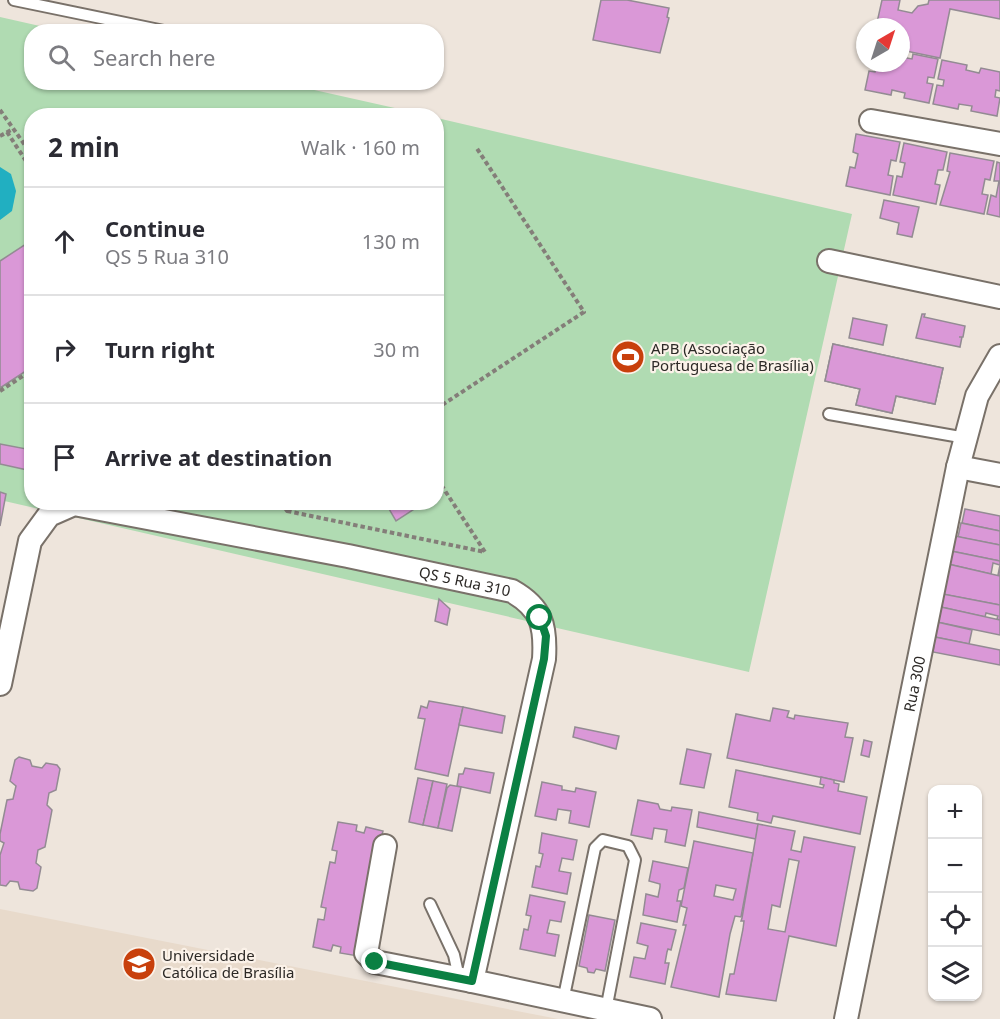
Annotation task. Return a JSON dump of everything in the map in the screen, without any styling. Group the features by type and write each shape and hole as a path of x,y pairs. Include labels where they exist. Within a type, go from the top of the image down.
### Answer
{"street":[{"path":"871,121 1000,144"},
{"path":"829,261 1000,297"},
{"name":"Rua 300","path":"846,1019 958,467 977,396 1000,356"},
{"path":"958,467 1000,475"},
{"name":"QS 5 Rua 310","path":"0,684 30,541 49,515 60,510"},
{"name":"QS 5 Rua 310","path":"106,510 348,556 512,591 534,606 546,636 544,659 466,980"},
{"path":"385,846 366,953 375,962 650,1019"}],"lane":[{"path":"14,0 130,24"},
{"path":"829,414 966,438"},
{"path":"563,1002 595,848 603,840 628,846 635,860 606,1010"},
{"path":"430,904 466,980"}],"path":[{"path":"0,110 24,144"},
{"path":"0,136 13,129"},
{"path":"6,132 24,158"},
{"path":"444,404 584,312 476,147"},
{"path":"0,391 24,375"},
{"path":"287,511 485,552 444,489"}],"shaded area":[{"name":"Universidade Católica de Brasília","path":"0,909 558,1019 0,1019"}],"green space":[{"name":"APB (Associação Portuguesa de Brasília)","path":"0,17 31,24 24,24 24,90 314,90 395,108 24,108 24,506 0,500"},
{"name":"APB (Associação Portuguesa de Brasília)","path":"444,120 852,214 749,672 44,510 444,510"}],"water":[{"path":"0,167 11,174 16,191 12,211 0,220"}],"building":[{"path":"601,0 627,0 669,8 667,17 669,18 660,53 593,40"},
{"path":"882,0 900,0 898,10 912,13 918,6 928,4 929,0 1000,0 1000,19 950,9 940,58 910,52 910,18 878,18"},
{"path":"913,54 938,59 934,78 928,77 927,83 933,84 929,103 904,98 905,93 892,90 891,95 865,90 869,72 910,72 910,59 912,59"},
{"path":"942,60 967,65 966,70 979,73 981,68 1000,72 1000,91 996,90 995,97 1000,98 997,116 971,111 972,106 959,104 958,109 933,104 937,85 943,86 944,80 938,79"},
{"path":"856,134 900,142 896,161 891,160 888,175 893,176 890,195 846,186 850,167 855,168 858,154 853,152"},
{"path":"904,143 947,152 943,170 938,170 935,184 940,185 936,204 893,195 897,176 902,177 905,163 900,162"},
{"path":"950,153 994,161 990,180 985,179 982,194 988,195 984,214 940,205 950,172 947,171"},
{"path":"997,162 1000,163 1000,217 987,214 991,195 996,197 999,181 994,181"},
{"path":"884,200 919,207 912,237 897,234 899,223 880,218"},
{"path":"24,245 24,372 0,388 0,261"},
{"path":"922,314 925,314 924,317 965,326 960,347 916,338"},
{"path":"853,318 887,325 883,345 849,338"},
{"path":"833,344 943,368 935,404 896,396 892,413 856,405 860,389 825,381"},
{"path":"833,344 943,368 935,404 896,396 892,413 856,405 860,389 825,381"},
{"path":"0,444 24,448 24,469 0,464"},
{"path":"0,492 6,494 0,526"},
{"path":"965,509 1000,516 1000,531 962,523"},
{"path":"390,510 413,510 396,521"},
{"path":"961,523 1000,531 1000,545 958,537"},
{"path":"955,536 1000,545 1000,561 951,551"},
{"path":"951,551 1000,561 1000,565 993,563 991,574 948,564"},
{"path":"948,564 1000,576 1000,605 942,594"},
{"path":"943,594 1000,605 1000,620 997,619 998,616 986,613 985,617 941,607"},
{"path":"439,599 450,609 447,625 435,621"},
{"path":"941,607 1000,620 1000,635 937,622"},
{"path":"937,622 972,630 969,644 935,637"},
{"path":"935,637 1000,650 1000,665 933,652"},
{"path":"429,701 463,707 448,776 415,769 425,719 418,718 421,706 427,708"},
{"path":"463,707 505,716 502,733 459,725"},
{"path":"773,708 789,711 787,717 794,719 795,715 848,723 845,737 853,738 844,782 727,758 736,714 770,721"},
{"path":"575,727 619,736 616,749 573,737"},
{"path":"864,740 872,742 869,757 861,755"},
{"path":"687,749 711,754 704,788 680,784"},
{"path":"19,757 30,760 32,766 42,768 46,763 57,765 60,769 56,790 49,793 47,805 52,810 45,847 38,850 36,863 41,867 37,888 33,891 20,889 18,882 10,881 6,886 0,885 0,855 4,843 0,841 0,834 7,800 13,799 16,786 10,781 15,760"},
{"path":"465,768 494,773 490,793 457,786 459,774 463,774"},
{"path":"736,770 823,788 824,785 820,784 821,777 834,780 834,783 839,784 838,791 867,797 860,834 773,816 771,823 757,820 758,813 729,807"},
{"path":"418,778 433,781 423,825 409,822"},
{"path":"433,781 447,784 438,828 423,825"},
{"path":"542,782 562,786 562,790 575,792 576,788 596,792 589,827 569,823 571,811 558,809 556,820 535,816"},
{"path":"450,785 461,787 452,831 438,828 447,788"},
{"path":"638,800 658,804 660,809 671,811 672,807 692,810 685,846 665,842 667,830 654,828 652,839 631,835"},
{"path":"699,812 758,824 756,839 697,827"},
{"path":"338,822 357,825 356,831 364,833 366,827 383,831 359,927 364,928 358,956 340,953 341,947 333,945 331,951 313,947 318,919 324,920 326,908 321,907 330,862 335,863 337,851 332,850"},
{"path":"758,824 795,831 791,850 801,852 804,837 855,847 836,946 789,936 776,1001 726,994 730,974 734,974 743,929 742,918","holes":["789,859 799,861 785,932 768,929 772,905 780,907"]},
{"path":"542,833 577,840 573,860 562,858 559,871 571,873 567,894 532,887 536,866 540,867 543,854 539,853"},
{"path":"694,841 753,853 741,917 735,916 730,934 719,997 671,987 686,925 683,925 687,908 681,906","holes":["716,885 736,889 733,900 714,896"]},
{"path":"653,861 688,868 684,888 679,890 677,901 681,901 677,922 643,915 646,894 658,897 660,887 660,884 649,881"},
{"path":"530,895 565,902 561,922 550,920 547,933 559,935 555,956 520,949 524,929 528,930 531,916 526,915"},
{"path":"589,915 615,920 605,971 596,969 594,973 588,972 587,968 579,966"},
{"path":"641,923 676,930 671,950 668,949 667,952 665,963 669,963 665,984 630,977 634,957 645,959 648,946 637,943"}],"place":[{"name":"APB (Associação Portuguesa de Brasília)","path":"628,357"},
{"name":"Universidade Católica de Brasília","path":"139,964"}],"route":[{"path":"375,962 472,981 544,659 546,636 540,618"}]}
